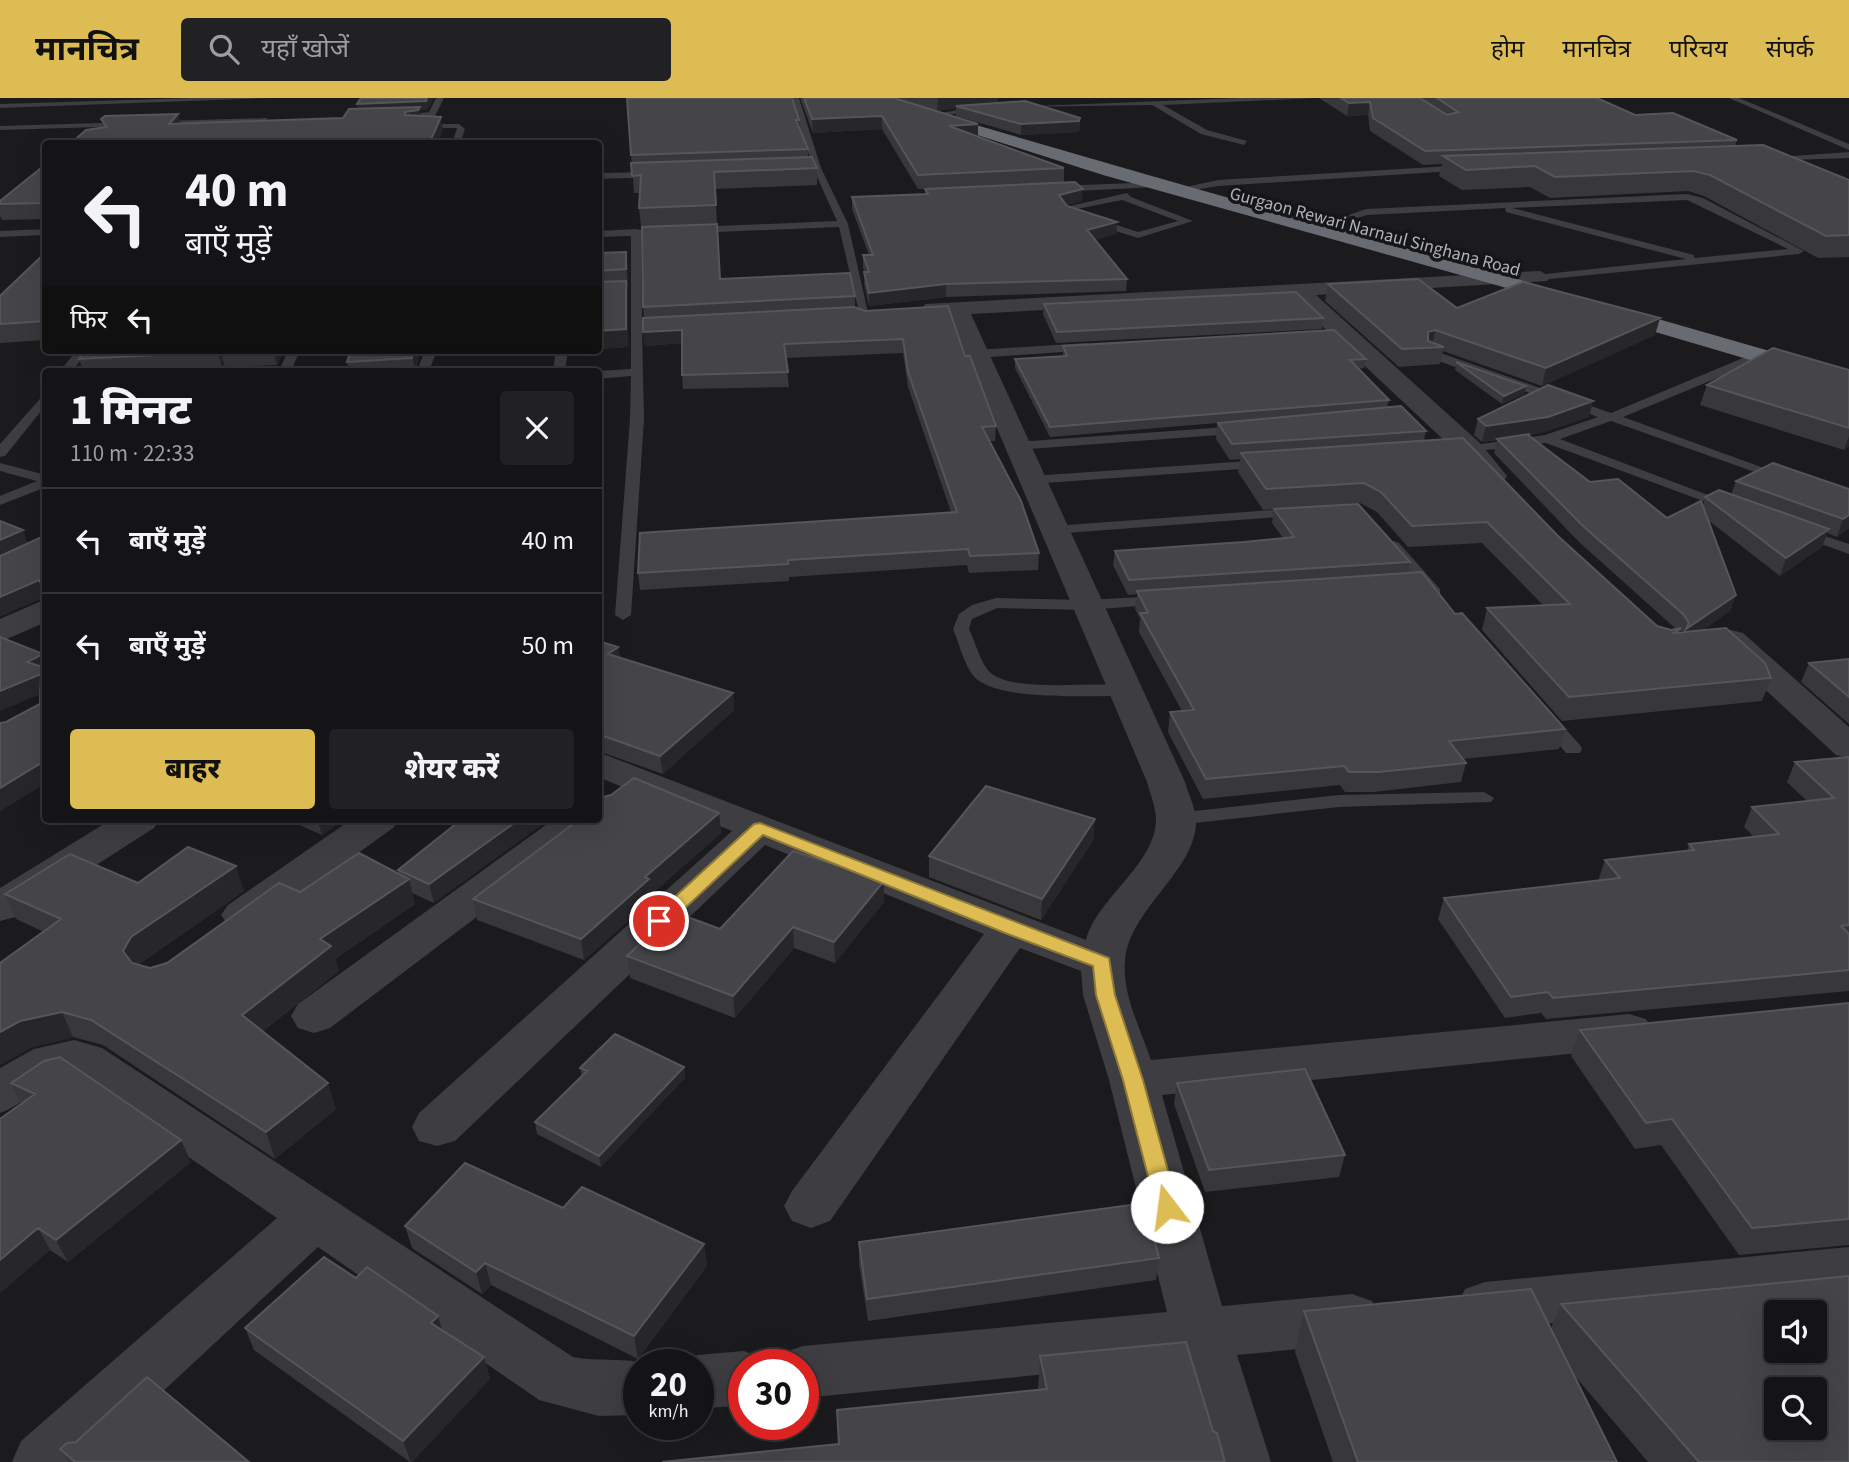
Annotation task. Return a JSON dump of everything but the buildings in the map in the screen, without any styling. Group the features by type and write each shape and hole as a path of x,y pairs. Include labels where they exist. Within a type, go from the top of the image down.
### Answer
{"highway":[{"path":"869,98 936,114 1168,188 1324,225 1849,382"},
{"name":"Gurgaon Rewari Narnaul Singhana Road","path":"900,98 936,114 1201,185 1324,225 1540,277 1849,366"}],"street":[{"path":"1240,1462 1201,1334 1133,1080 1106,995 1102,962 1110,930 1169,848 1176,819 1166,782 976,354 938,309 1540,277"},
{"path":"1297,290 1332,334 1422,413 1471,450 1508,491"},
{"path":"865,315 891,313"},
{"path":"0,632 42,611"},
{"path":"1730,639 1849,747"},
{"path":"602,765 1011,929 1102,962"},
{"path":"602,802 635,778"},
{"path":"0,908 133,823"},
{"path":"214,936 373,823"},
{"path":"314,1016 575,823"},
{"path":"437,1127 760,828"},
{"path":"811,1206 1011,929"},
{"path":"1133,1080 1670,1027"},
{"path":"0,1094 49,1062 78,1058 560,1381 599,1389 623,1388"},
{"path":"43,1462 316,1216"},
{"path":"819,1370 1849,1270"}],"lane":[{"path":"62,104 70,98"},
{"path":"0,106 266,98"},
{"path":"390,117 432,114 440,98"},
{"path":"795,98 817,168 843,224 865,315 827,317"},
{"path":"1007,107 1314,98"},
{"path":"1733,98 1849,146"},
{"path":"1154,103 1204,132 1244,143"},
{"path":"936,114 995,107"},
{"path":"0,128 278,120"},
{"path":"394,127 459,126 461,129 457,140"},
{"path":"1752,159 1849,155"},
{"path":"804,168 817,168"},
{"path":"1048,189 1168,188 1336,174 1480,168"},
{"path":"602,176 667,173"},
{"path":"1123,197 1188,221 1138,235 1071,214 1066,208 1168,188"},
{"path":"832,199 845,198"},
{"path":"1324,225 1366,212 1693,198 1798,251 1540,277"},
{"path":"1488,205 1705,261"},
{"path":"678,231 843,224"},
{"path":"0,227 42,225"},
{"path":"602,234 664,231"},
{"path":"0,234 42,232"},
{"path":"623,615 637,419 638,326 630,293 636,232"},
{"path":"638,326 688,324"},
{"path":"976,354 1097,347"},
{"path":"68,368 80,354"},
{"path":"1431,354 1797,482"},
{"path":"1444,452 1547,439 1614,416 1759,356"},
{"path":"602,375 636,372"},
{"path":"0,453 42,401"},
{"path":"1023,463 1259,429"},
{"path":"1547,439 1744,511"},
{"path":"1023,463 1279,463"},
{"path":"0,467 42,480"},
{"path":"0,501 42,483"},
{"path":"1053,530 1315,511"},
{"path":"1783,525 1849,549"},
{"path":"1386,536 1443,603"},
{"path":"1398,584 1425,582"},
{"path":"1125,691 1020,688 994,682 980,673 961,629 965,617 978,608 996,603 1087,606 1178,600"},
{"path":"1536,707 1573,749"},
{"path":"1176,819 1339,801 1484,798"}],"route":[{"path":"659,921 760,828 1011,929 1102,962 1106,995 1133,1080 1167,1207"}]}
